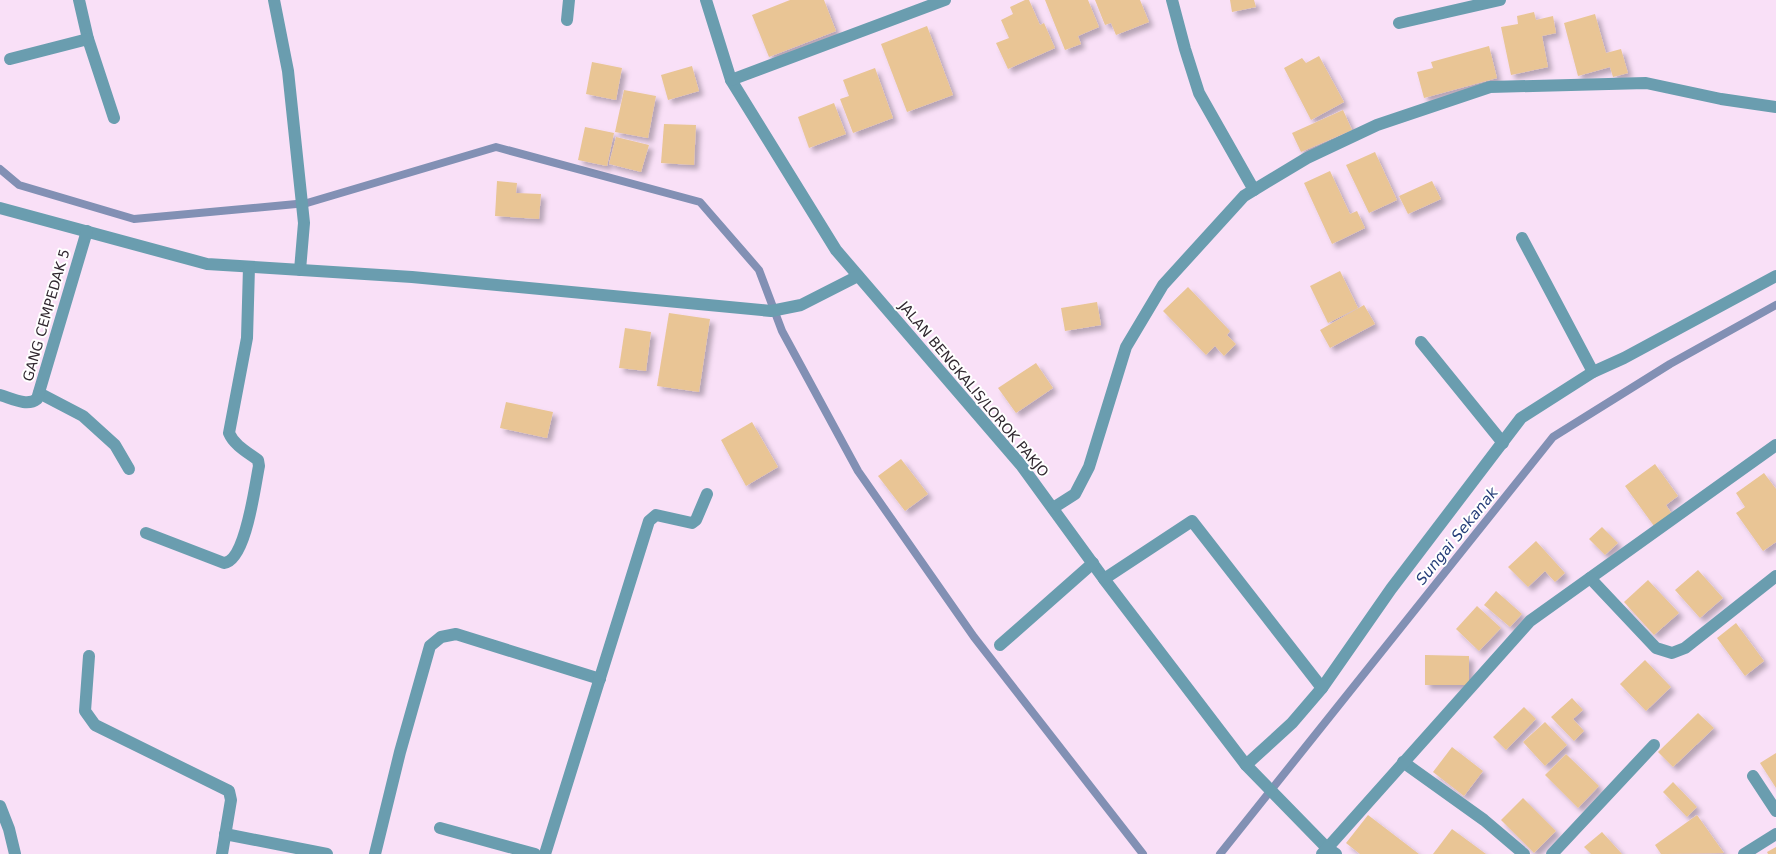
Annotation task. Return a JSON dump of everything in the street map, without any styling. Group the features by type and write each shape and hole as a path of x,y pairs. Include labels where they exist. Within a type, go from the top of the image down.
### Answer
{"street":[{"path":"79,0 88,39 114,118"},
{"path":"274,0 288,71 304,223 300,270"},
{"path":"567,20 569,0"},
{"name":"JALAN BENGKALIS/LOROK PAKJO","path":"706,0 731,80 836,250 1021,465 1104,579 1249,768 1329,852"},
{"path":"731,80 945,0"},
{"path":"1172,0 1199,93 1254,190"},
{"path":"1399,23 1500,0"},
{"path":"10,60 88,39"},
{"path":"1053,508 1075,494 1089,467 1126,347 1163,285 1244,196 1307,158 1377,125 1490,87 1646,83 1721,99 1776,107"},
{"path":"0,208 207,264 412,277 771,311 801,304 858,276"},
{"name":"GANG CEMPEDAK 5","path":"0,395 25,402 33,402 37,399 87,231"},
{"path":"1522,238 1593,372"},
{"path":"146,534 224,563 228,563 232,559 244,539 259,466 258,460 238,446 232,440 229,433 247,338 249,266"},
{"path":"1249,768 1322,688 1391,589 1521,418 1593,372 1624,358 1776,276"},
{"path":"1421,342 1502,443"},
{"path":"39,393 83,416 115,445 129,469"},
{"path":"1329,852 1403,762 1530,621 1776,445"},
{"path":"545,854 649,520 656,515 692,523 696,520 707,494"},
{"path":"1104,579 1192,521 1322,688"},
{"path":"1000,645 1093,563"},
{"path":"1590,578 1656,648 1672,653 1685,648 1776,576"},
{"path":"375,854 400,752 430,646 441,637 456,634 600,680"},
{"path":"89,656 85,711 95,725 229,791 231,800 222,854"},
{"path":"1552,854 1654,745"},
{"path":"1403,762 1484,820 1524,854"},
{"path":"1753,776 1776,811"},
{"path":"0,806 9,829 14,854"},
{"path":"440,828 535,854"},
{"path":"225,834 327,854"},
{"path":"1744,854 1776,834"}],"building":[{"path":"790,0 824,0 836,31 769,57 752,15"},
{"path":"1029,0 1040,25 1044,23 1055,48 1008,69 996,43 1009,38 1001,20 1013,14 1010,7"},
{"path":"1045,0 1088,0 1099,27 1078,36 1081,44 1065,50"},
{"path":"1095,0 1140,0 1149,22 1116,35 1111,23 1105,25"},
{"path":"1230,0 1254,0 1256,7 1232,12"},
{"path":"1534,12 1536,20 1553,16 1556,33 1542,36 1548,67 1511,75 1501,27 1518,24 1517,16"},
{"path":"1595,14 1606,53 1621,49 1628,73 1613,77 1610,67 1578,76 1564,23"},
{"path":"927,26 953,95 907,112 881,44"},
{"path":"1489,46 1497,78 1424,98 1417,72 1433,68 1431,62"},
{"path":"1319,56 1344,102 1311,120 1284,68 1302,58 1306,63"},
{"path":"592,62 622,68 616,100 586,94"},
{"path":"692,66 699,91 668,100 661,75"},
{"path":"875,68 893,118 853,133 840,99 849,96 843,80"},
{"path":"624,90 656,96 648,138 615,132"},
{"path":"834,103 846,134 809,148 798,117"},
{"path":"1343,110 1352,130 1301,152 1292,133"},
{"path":"664,124 696,125 694,165 661,163"},
{"path":"585,127 614,133 607,166 578,160"},
{"path":"616,137 649,145 641,172 609,164"},
{"path":"1375,152 1397,200 1369,213 1346,165"},
{"path":"1330,171 1350,214 1357,211 1365,228 1332,244 1304,183"},
{"path":"497,181 517,183 516,193 541,194 539,219 495,216"},
{"path":"1432,181 1441,199 1408,214 1399,196"},
{"path":"1340,271 1358,308 1328,323 1310,286"},
{"path":"1188,287 1230,331 1227,335 1236,344 1224,356 1215,346 1206,355 1163,311"},
{"path":"1097,302 1101,325 1065,331 1061,308"},
{"path":"1364,305 1375,324 1330,348 1320,330"},
{"path":"669,313 710,319 699,392 657,386"},
{"path":"625,328 651,332 646,371 619,368"},
{"path":"1036,363 1053,388 1016,413 998,388"},
{"path":"506,402 553,412 547,438 500,428"},
{"path":"752,422 778,467 746,486 721,440"},
{"path":"901,459 928,494 905,511 878,476"},
{"path":"1655,464 1678,496 1666,505 1672,514 1654,526 1625,486"},
{"path":"1764,473 1776,489 1776,542 1763,551 1736,513 1745,507 1736,493"},
{"path":"1602,527 1618,543 1605,555 1589,539"},
{"path":"1536,541 1565,573 1555,582 1545,571 1528,587 1508,567"},
{"path":"1698,570 1723,598 1700,618 1675,590"},
{"path":"1648,580 1679,613 1654,635 1624,602"},
{"path":"1496,591 1522,614 1510,627 1484,605"},
{"path":"1477,606 1501,628 1479,651 1456,629"},
{"path":"1736,623 1764,661 1745,676 1717,638"},
{"path":"1425,655 1469,656 1469,685 1425,685"},
{"path":"1645,660 1671,687 1646,711 1620,684"},
{"path":"1572,698 1583,710 1573,719 1584,731 1574,741 1551,717"},
{"path":"1524,707 1536,719 1506,750 1493,737"},
{"path":"1698,713 1714,728 1673,767 1658,752"},
{"path":"1545,722 1567,745 1545,766 1523,742"},
{"path":"1452,747 1483,771 1464,796 1433,772"},
{"path":"1776,753 1776,788 1760,763"},
{"path":"1566,754 1599,786 1578,808 1545,775"},
{"path":"1673,782 1697,807 1687,817 1663,792"},
{"path":"1523,798 1556,831 1534,853 1501,820"},
{"path":"1368,815 1419,854 1360,854 1346,843"},
{"path":"1697,815 1724,853 1661,854 1655,845"},
{"path":"1452,829 1486,854 1433,854"},
{"path":"1602,832 1622,854 1591,854 1584,847"},
{"path":"1776,847 1776,854 1768,854 1767,852"}],"waterway":[{"path":"0,169 19,185 134,219 307,203 496,147 700,202 759,270 782,331 858,471 974,637 1143,854"},
{"name":"Sungai Sekanak","path":"1220,854 1553,437 1670,364 1776,305"}]}
